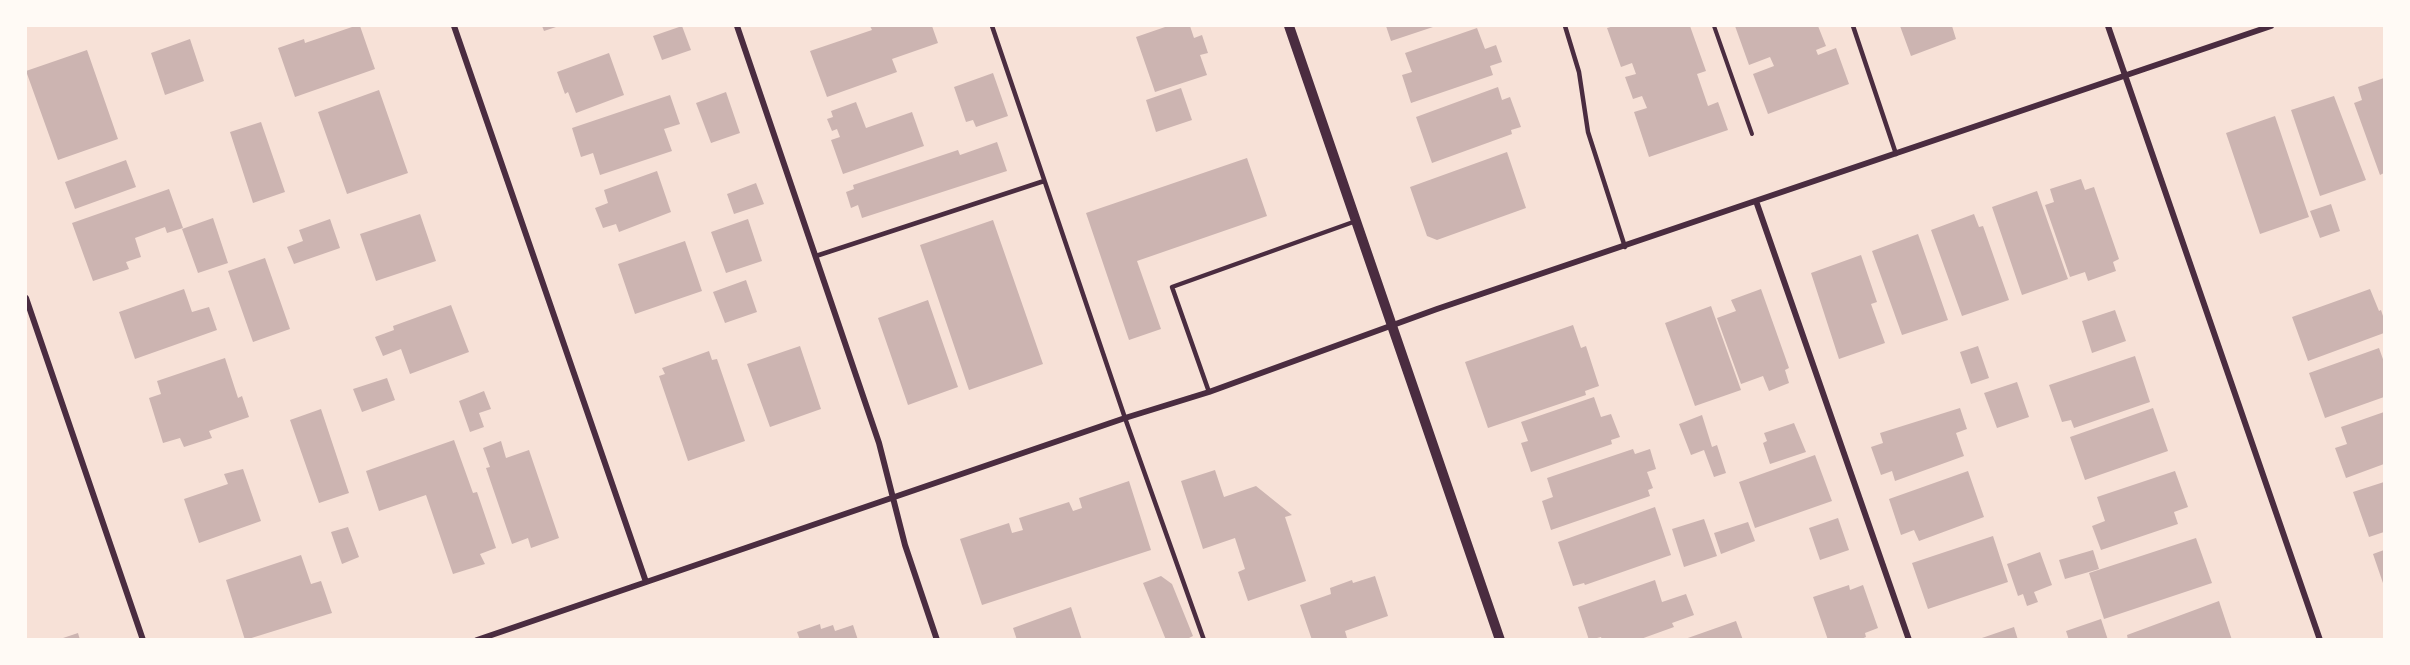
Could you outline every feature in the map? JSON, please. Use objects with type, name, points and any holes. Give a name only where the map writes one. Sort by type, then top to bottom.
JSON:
[{"type":"street","points":[[454,26],[646,582]]},
{"type":"street","points":[[737,26],[879,443],[910,563],[937,639]]},
{"type":"street","points":[[1289,26],[1500,639]]},
{"type":"street","points":[[2108,26],[2320,639]]},
{"type":"street","points":[[477,639],[1125,418],[1209,392],[1392,326],[2271,26]]},
{"type":"street","points":[[1756,201],[1909,639]]},
{"type":"street","points":[[26,298],[143,639]]},
{"type":"lane","points":[[992,26],[1125,418],[1204,639]]},
{"type":"lane","points":[[1565,26],[1579,72],[1588,132],[1624,247]]},
{"type":"lane","points":[[1853,26],[1896,154]]},
{"type":"lane","points":[[816,256],[1044,181]]},
{"type":"lane","points":[[1209,392],[1172,287],[1356,221]]},
{"type":"path","points":[[1714,26],[1752,134]]},
{"type":"building","points":[[360,26],[375,69],[295,97],[278,48],[304,39],[305,43]]},
{"type":"building","points":[[542,26],[559,26],[544,31]]},
{"type":"building","points":[[682,26],[691,50],[662,60],[653,36]]},
{"type":"building","points":[[870,26],[932,26],[938,43],[892,59],[897,72],[827,97],[810,51],[872,30]]},
{"type":"building","points":[[1168,26],[1190,26],[1194,38],[1202,35],[1208,53],[1200,55],[1207,75],[1155,92],[1136,37]]},
{"type":"building","points":[[1386,26],[1436,26],[1391,41]]},
{"type":"building","points":[[1614,26],[1690,26],[1706,71],[1697,74],[1708,106],[1718,102],[1728,130],[1649,157],[1634,112],[1647,108],[1642,96],[1633,99],[1625,77],[1636,74],[1632,63],[1621,67],[1607,28]]},
{"type":"building","points":[[1735,26],[1818,26],[1826,46],[1816,50],[1818,55],[1836,48],[1849,84],[1768,114],[1753,74],[1774,66],[1770,57],[1749,65]]},
{"type":"building","points":[[1900,26],[1952,26],[1956,39],[1911,56]]},
{"type":"building","points":[[1477,28],[1485,49],[1496,45],[1502,62],[1490,66],[1493,75],[1411,103],[1402,75],[1412,72],[1405,53]]},
{"type":"building","points":[[190,39],[204,81],[165,95],[151,53]]},
{"type":"building","points":[[87,50],[118,139],[58,160],[26,71]]},
{"type":"building","points":[[609,53],[624,95],[576,113],[568,92],[565,94],[557,72]]},
{"type":"building","points":[[993,73],[1008,116],[976,127],[973,120],[966,122],[954,87]]},
{"type":"building","points":[[2384,78],[2384,173],[2380,175],[2354,103],[2362,100],[2358,87]]},
{"type":"building","points":[[1498,87],[1502,100],[1510,97],[1521,127],[1511,130],[1512,134],[1432,163],[1416,117]]},
{"type":"building","points":[[1181,88],[1192,120],[1156,132],[1146,100]]},
{"type":"building","points":[[379,90],[408,173],[347,194],[318,112]]},
{"type":"building","points":[[726,92],[740,133],[711,143],[696,103]]},
{"type":"building","points":[[670,95],[680,124],[664,129],[672,151],[600,175],[593,153],[581,157],[572,128]]},
{"type":"building","points":[[2334,96],[2366,180],[2320,196],[2291,110]]},
{"type":"building","points":[[856,102],[866,128],[912,112],[924,146],[843,174],[831,140],[840,137],[837,129],[832,131],[827,119],[833,117],[831,111]]},
{"type":"building","points":[[2275,116],[2309,217],[2260,234],[2226,133]]},
{"type":"building","points":[[261,122],[285,192],[253,203],[230,132]]},
{"type":"building","points":[[997,142],[1007,171],[862,218],[858,205],[851,208],[846,192],[854,189],[853,185],[958,150],[960,155]]},
{"type":"building","points":[[1507,152],[1526,208],[1437,240],[1427,236],[1410,187]]},
{"type":"building","points":[[1247,158],[1267,216],[1137,261],[1161,329],[1129,340],[1086,213]]},
{"type":"building","points":[[126,160],[136,187],[75,209],[65,182]]},
{"type":"building","points":[[657,171],[671,212],[619,232],[616,224],[603,228],[595,208],[608,203],[604,190]]},
{"type":"building","points":[[2081,179],[2085,190],[2094,187],[2119,259],[2113,262],[2116,271],[2088,281],[2085,272],[2070,277],[2045,205],[2054,202],[2050,189]]},
{"type":"building","points":[[756,183],[764,204],[734,214],[727,194]]},
{"type":"building","points":[[169,189],[183,228],[167,233],[165,227],[135,238],[141,257],[126,262],[129,269],[93,281],[72,223]]},
{"type":"building","points":[[2037,191],[2068,279],[2022,295],[1992,207]]},
{"type":"building","points":[[2331,204],[2340,231],[2320,238],[2310,211]]},
{"type":"building","points":[[420,214],[436,261],[376,281],[360,234]]},
{"type":"building","points":[[1974,214],[1979,227],[1983,226],[2009,300],[1962,316],[1931,230]]},
{"type":"building","points":[[213,218],[228,263],[198,273],[182,229]]},
{"type":"building","points":[[330,219],[340,248],[294,264],[287,247],[303,241],[299,230]]},
{"type":"building","points":[[748,219],[762,261],[726,273],[711,232]]},
{"type":"building","points":[[993,220],[1043,364],[969,390],[920,245]]},
{"type":"building","points":[[1918,234],[1948,320],[1902,335],[1872,251]]},
{"type":"building","points":[[685,241],[702,291],[635,314],[618,264]]},
{"type":"building","points":[[1861,255],[1877,302],[1871,304],[1885,343],[1839,359],[1811,273]]},
{"type":"building","points":[[265,258],[290,329],[253,342],[228,271]]},
{"type":"building","points":[[746,280],[757,312],[725,323],[713,292]]},
{"type":"building","points":[[184,289],[192,312],[209,307],[217,330],[135,359],[119,312]]},
{"type":"building","points":[[1761,289],[1789,368],[1785,370],[1789,383],[1769,391],[1763,376],[1741,384],[1717,318],[1736,311],[1731,300]]},
{"type":"building","points":[[2370,289],[2384,319],[2384,333],[2308,361],[2292,317]]},
{"type":"building","points":[[928,300],[958,387],[908,405],[878,318]]},
{"type":"building","points":[[451,305],[469,352],[410,374],[401,349],[383,356],[375,337],[394,330],[393,326]]},
{"type":"building","points":[[1711,306],[1741,390],[1695,406],[1665,323]]},
{"type":"building","points":[[2115,310],[2126,341],[2092,353],[2082,321]]},
{"type":"building","points":[[1573,325],[1581,348],[1586,346],[1599,386],[1585,391],[1586,395],[1488,428],[1465,362]]},
{"type":"building","points":[[800,346],[821,409],[770,427],[747,364]]},
{"type":"building","points":[[1978,346],[1989,378],[1971,384],[1960,352]]},
{"type":"building","points":[[2379,348],[2384,362],[2384,397],[2325,418],[2309,373]]},
{"type":"building","points":[[709,351],[712,360],[717,359],[745,441],[688,461],[659,376],[665,374],[662,368]]},
{"type":"building","points":[[2135,356],[2150,402],[2074,428],[2071,420],[2062,422],[2049,385]]},
{"type":"building","points":[[225,358],[238,398],[242,396],[249,417],[209,431],[212,438],[184,447],[180,438],[163,443],[149,398],[161,394],[157,381]]},
{"type":"building","points":[[387,378],[395,400],[362,412],[353,389]]},
{"type":"building","points":[[2017,382],[2029,417],[1997,428],[1984,393]]},
{"type":"building","points":[[484,391],[491,409],[479,413],[484,427],[470,432],[459,401]]},
{"type":"building","points":[[1594,397],[1601,417],[1611,414],[1620,437],[1611,440],[1612,444],[1531,472],[1521,443],[1528,441],[1521,422]]},
{"type":"building","points":[[1960,408],[1967,429],[1956,433],[1964,456],[1895,481],[1892,471],[1881,475],[1871,447],[1883,443],[1880,433]]},
{"type":"building","points":[[2153,408],[2168,451],[2085,480],[2070,437]]},
{"type":"building","points":[[321,409],[349,493],[319,503],[290,420]]},
{"type":"building","points":[[2384,412],[2384,464],[2346,478],[2335,448],[2347,444],[2341,427]]},
{"type":"building","points":[[1702,415],[1712,447],[1717,445],[1726,473],[1714,477],[1704,450],[1691,455],[1679,424]]},
{"type":"building","points":[[1794,423],[1806,452],[1770,464],[1763,443],[1767,441],[1764,433]]},
{"type":"building","points":[[454,440],[473,493],[477,492],[496,548],[480,554],[485,564],[453,574],[426,495],[379,511],[366,471]]},
{"type":"building","points":[[501,441],[506,458],[529,450],[559,538],[531,548],[528,538],[512,544],[486,468],[490,467],[483,448]]},
{"type":"building","points":[[1633,449],[1635,454],[1650,449],[1656,469],[1647,472],[1653,488],[1648,490],[1650,496],[1551,530],[1542,501],[1553,497],[1547,478]]},
{"type":"building","points":[[1815,455],[1832,501],[1755,528],[1739,482]]},
{"type":"building","points":[[243,469],[261,521],[199,543],[184,499],[228,484],[224,474]]},
{"type":"building","points":[[1215,470],[1224,497],[1256,486],[1292,515],[1285,517],[1306,581],[1248,601],[1238,572],[1245,569],[1235,538],[1203,549],[1181,481]]},
{"type":"building","points":[[1968,471],[1984,517],[1919,541],[1914,530],[1901,535],[1889,499]]},
{"type":"building","points":[[2175,471],[2188,507],[2174,512],[2178,524],[2101,550],[2092,526],[2105,521],[2097,497]]},
{"type":"building","points":[[1129,481],[1151,550],[982,605],[960,539],[1009,523],[1012,533],[1023,530],[1019,518],[1069,502],[1073,511],[1082,508],[1079,498]]},
{"type":"building","points":[[2384,482],[2384,532],[2369,537],[2353,492]]},
{"type":"building","points":[[1655,507],[1671,555],[1585,585],[1584,583],[1573,586],[1558,542]]},
{"type":"building","points":[[1838,518],[1849,550],[1820,560],[1809,528]]},
{"type":"building","points":[[1704,519],[1717,556],[1684,567],[1672,529]]},
{"type":"building","points":[[1748,522],[1755,541],[1721,554],[1714,533]]},
{"type":"building","points":[[348,527],[359,557],[342,564],[331,532]]},
{"type":"building","points":[[1993,536],[2008,582],[1928,609],[1912,563]]},
{"type":"building","points":[[2196,538],[2212,583],[2104,619],[2089,573]]},
{"type":"building","points":[[2093,550],[2099,569],[2065,579],[2059,560]]},
{"type":"building","points":[[2384,550],[2384,586],[2373,554]]},
{"type":"building","points":[[2040,552],[2052,585],[2034,592],[2038,602],[2027,606],[2023,594],[2018,596],[2007,564]]},
{"type":"building","points":[[301,555],[311,584],[321,581],[332,613],[245,640],[226,580]]},
{"type":"building","points":[[1161,576],[1172,584],[1193,636],[1185,640],[1166,640],[1143,583]]},
{"type":"building","points":[[1375,576],[1388,616],[1345,631],[1347,638],[1342,640],[1312,640],[1300,605],[1331,594],[1330,588],[1352,580],[1353,583]]},
{"type":"building","points":[[1655,580],[1662,602],[1686,594],[1694,615],[1672,623],[1674,627],[1638,640],[1602,640],[1601,637],[1589,640],[1578,607]]},
{"type":"building","points":[[1849,585],[1850,590],[1863,585],[1878,628],[1865,633],[1866,637],[1859,640],[1828,640],[1813,597]]},
{"type":"building","points":[[2219,601],[2232,640],[2128,640],[2127,635]]},
{"type":"building","points":[[1071,607],[1082,640],[1017,640],[1013,628]]},
{"type":"building","points":[[2101,619],[2108,640],[2069,640],[2066,631]]},
{"type":"building","points":[[1736,621],[1743,640],[1685,640],[1685,639]]},
{"type":"building","points":[[820,624],[821,629],[833,625],[835,631],[853,625],[858,640],[800,640],[797,632]]},
{"type":"building","points":[[2014,627],[2018,640],[1979,640],[1979,639]]},
{"type":"building","points":[[78,633],[80,640],[60,640],[60,639]]}]
